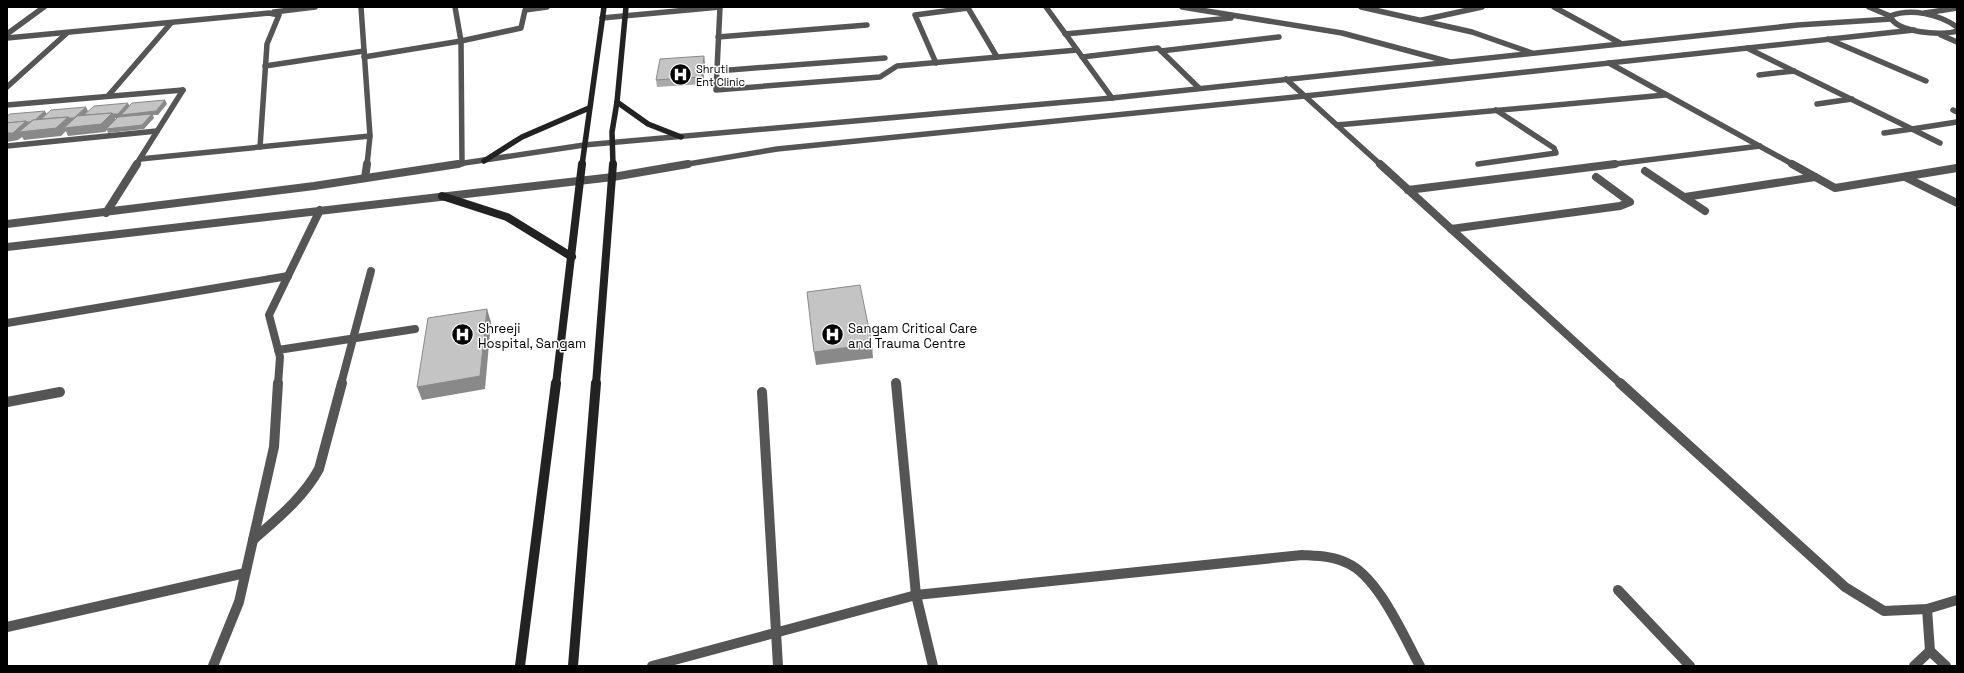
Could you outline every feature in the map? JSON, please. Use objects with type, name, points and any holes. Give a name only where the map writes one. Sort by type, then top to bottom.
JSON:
[{"type":"main road","points":[[520,666],[572,257],[584,145],[604,7]]},
{"type":"main road","points":[[573,666],[613,177],[614,113],[617,102],[626,7]]},
{"type":"main road","points":[[617,102],[648,124],[681,138]]},
{"type":"main road","points":[[484,161],[522,137],[589,108]]},
{"type":"main road","points":[[442,196],[506,217],[572,257]]},
{"type":"street","points":[[7,34],[44,7]]},
{"type":"street","points":[[7,38],[171,24],[314,7]]},
{"type":"street","points":[[361,7],[370,136],[365,178]]},
{"type":"street","points":[[455,7],[461,41],[462,164]]},
{"type":"street","points":[[265,66],[461,41],[521,28],[525,10],[547,7]]},
{"type":"street","points":[[602,18],[720,7],[716,90],[880,77],[897,66],[1077,50]]},
{"type":"street","points":[[1046,7],[1112,98]]},
{"type":"street","points":[[1182,7],[1342,33],[1450,62]]},
{"type":"street","points":[[1361,7],[1472,32],[1532,53]]},
{"type":"street","points":[[1419,20],[1482,7]]},
{"type":"street","points":[[1554,7],[1620,43]]},
{"type":"street","points":[[1869,7],[1890,17],[1895,23],[1914,30],[1937,34],[1946,34],[1957,31]]},
{"type":"street","points":[[1898,7],[1910,12],[1941,18],[1956,25]]},
{"type":"street","points":[[936,63],[915,15],[968,8],[997,57]]},
{"type":"street","points":[[1920,14],[1957,8]]},
{"type":"street","points":[[7,224],[106,213],[365,178],[584,145],[681,138],[1112,98],[1620,43],[1890,17],[1894,14],[1910,12]]},
{"type":"street","points":[[260,147],[267,44],[279,15],[269,13]]},
{"type":"street","points":[[1065,34],[1244,17]]},
{"type":"street","points":[[108,96],[171,24]]},
{"type":"street","points":[[718,37],[867,25]]},
{"type":"street","points":[[7,247],[613,177],[777,149],[1305,96],[1914,30]]},
{"type":"street","points":[[7,87],[67,33]]},
{"type":"street","points":[[1937,34],[1957,42]]},
{"type":"street","points":[[1161,51],[1279,38]]},
{"type":"street","points":[[1828,39],[1926,81]]},
{"type":"street","points":[[1082,56],[1158,48],[1199,88]]},
{"type":"street","points":[[1747,48],[1940,143]]},
{"type":"street","points":[[717,71],[885,58]]},
{"type":"street","points":[[1609,63],[1835,188],[1957,168]]},
{"type":"street","points":[[1759,76],[1794,71]]},
{"type":"street","points":[[1286,79],[1846,587],[1884,611],[1927,609],[1957,600]]},
{"type":"street","points":[[7,105],[183,90],[106,213]]},
{"type":"street","points":[[1337,125],[1666,95]]},
{"type":"street","points":[[1817,104],[1852,99]]},
{"type":"street","points":[[1478,164],[1551,155],[1556,153],[1554,148],[1496,110]]},
{"type":"street","points":[[1884,133],[1957,122]]},
{"type":"street","points":[[7,146],[157,131]]},
{"type":"street","points":[[140,159],[370,136]]},
{"type":"street","points":[[1408,190],[1760,146]]},
{"type":"street","points":[[1645,171],[1705,211]]},
{"type":"street","points":[[1451,229],[1620,206],[1630,202],[1596,177]]},
{"type":"street","points":[[1685,197],[1815,177]]},
{"type":"street","points":[[1905,177],[1956,202]]},
{"type":"street","points":[[213,666],[239,602],[274,446],[280,357],[269,315],[320,210]]},
{"type":"street","points":[[253,540],[303,496],[313,482],[319,469],[372,271]]},
{"type":"street","points":[[7,323],[288,276]]},
{"type":"street","points":[[278,350],[415,329]]},
{"type":"street","points":[[896,383],[916,595],[932,666]]},
{"type":"street","points":[[7,402],[60,392]]},
{"type":"street","points":[[762,392],[778,666]]},
{"type":"street","points":[[652,666],[916,595],[1302,555],[1330,557],[1350,564],[1372,583],[1420,666]]},
{"type":"street","points":[[7,627],[245,573]]},
{"type":"street","points":[[1618,590],[1690,666]]},
{"type":"street","points":[[1927,609],[1930,651],[1946,666]]},
{"type":"street","points":[[1914,666],[1930,651]]},
{"type":"building","points":[[704,56],[702,77],[656,80],[660,59]]},
{"type":"building","points":[[165,100],[156,111],[121,115],[132,103]]},
{"type":"building","points":[[128,103],[118,114],[84,115],[94,106]]},
{"type":"building","points":[[86,107],[74,118],[41,119],[51,110]]},
{"type":"building","points":[[45,111],[35,120],[30,122],[7,123],[7,116],[10,114]]},
{"type":"building","points":[[112,113],[101,124],[64,128],[77,116]]},
{"type":"building","points":[[152,114],[142,125],[106,129],[118,117]]},
{"type":"building","points":[[68,117],[56,128],[19,132],[33,120]]},
{"type":"building","points":[[26,121],[13,133],[7,133],[7,123]]},
{"type":"building","points":[[860,285],[872,344],[814,352],[807,292]]},
{"type":"building","points":[[487,309],[480,376],[417,387],[428,318]]},
{"type":"place","name":"Shruti Ent Clinic","points":[[680,75]]},
{"type":"place","name":"Shreeji Hospital, Sangam","points":[[463,335]]},
{"type":"place","name":"Sangam Critical Care and Trauma Centre","points":[[833,335]]}]
